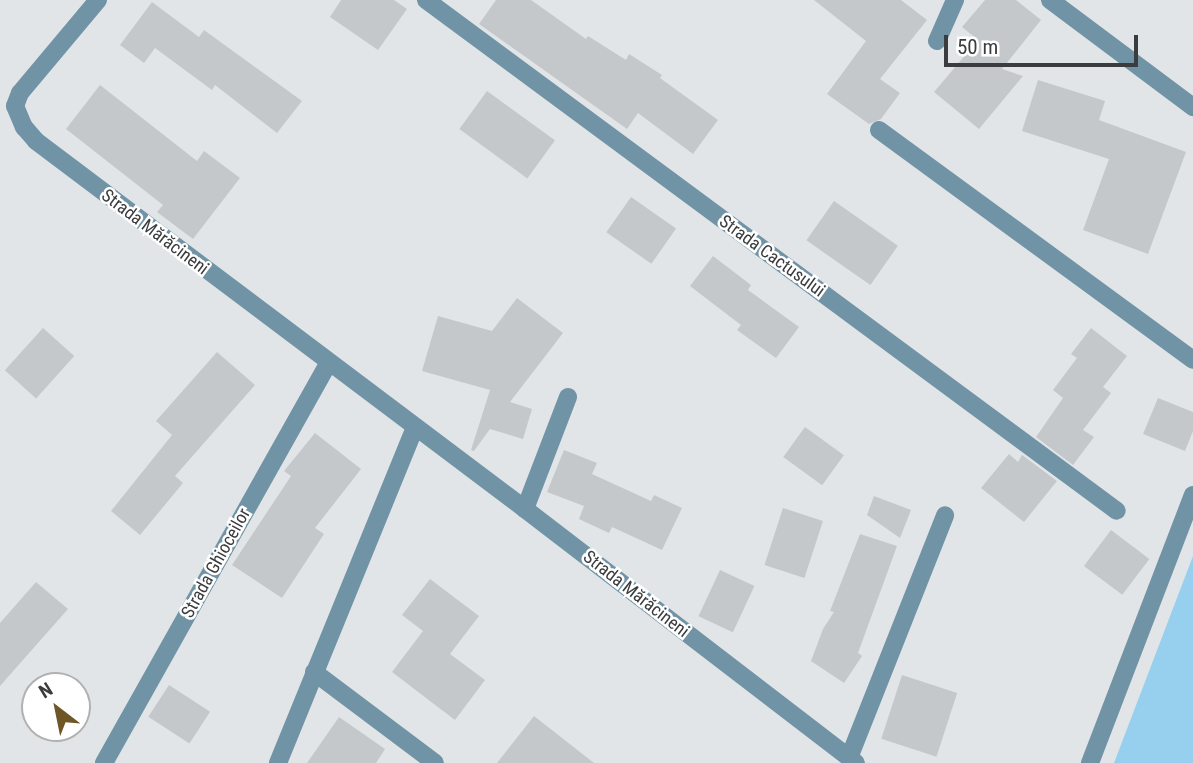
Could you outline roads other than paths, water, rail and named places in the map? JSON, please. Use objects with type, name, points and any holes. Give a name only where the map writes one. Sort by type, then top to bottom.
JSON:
[{"type":"street","name":"Strada Mărăcineni","points":[[98,0],[8,111],[36,141],[525,509],[853,761]]},
{"type":"street","name":"Strada Cactusului","points":[[426,0],[1117,511]]},
{"type":"street","points":[[937,41],[955,0]]},
{"type":"street","points":[[1050,0],[1193,107]]},
{"type":"street","points":[[879,130],[1193,360]]},
{"type":"street","name":"Strada Ghioceilor","points":[[104,763],[328,363]]},
{"type":"street","points":[[525,509],[568,397]]},
{"type":"street","points":[[278,763],[415,427]]},
{"type":"street","points":[[1090,763],[1193,495]]},
{"type":"street","points":[[853,761],[945,515]]},
{"type":"street","points":[[314,672],[435,763]]}]
